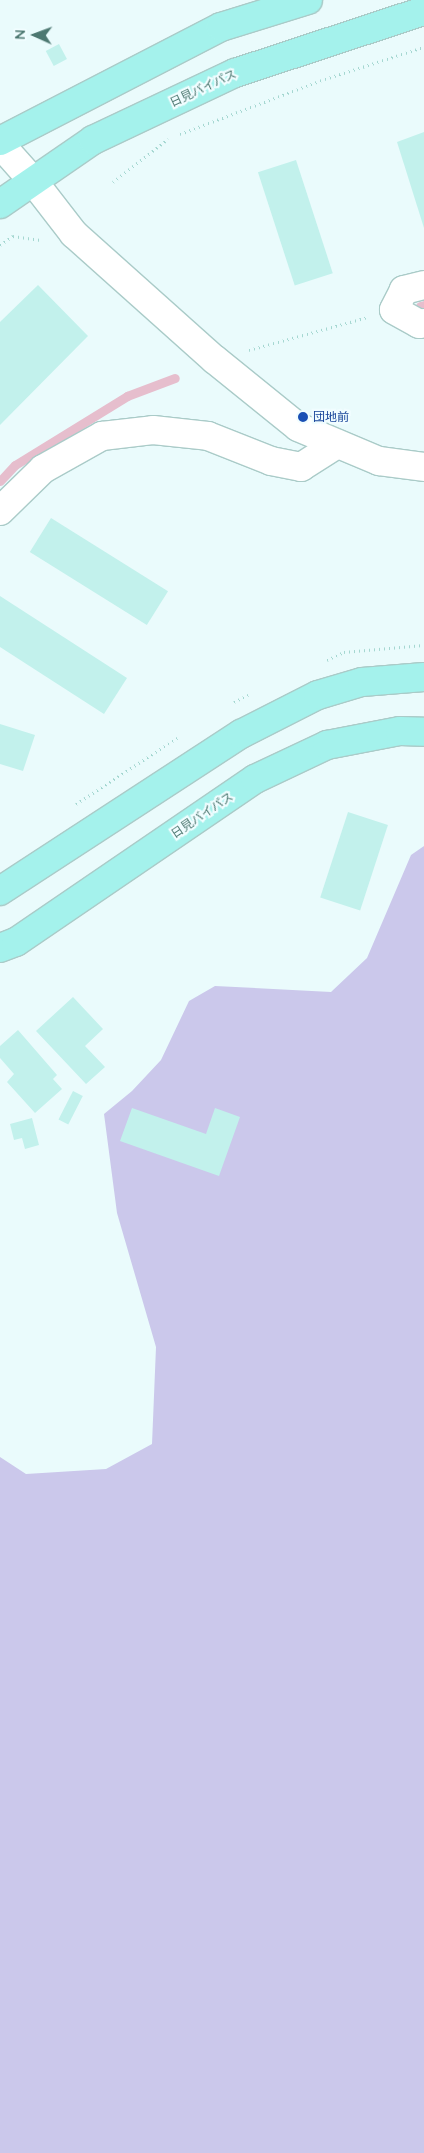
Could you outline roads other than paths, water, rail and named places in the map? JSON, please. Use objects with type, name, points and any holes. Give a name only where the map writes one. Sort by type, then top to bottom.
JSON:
[{"type":"highway","points":[[0,142],[222,27],[308,0]]},
{"type":"highway","name":"日見バイパス","points":[[0,204],[93,140],[235,73],[424,11]]},
{"type":"highway","points":[[0,891],[241,734],[318,695],[362,682],[424,677]]},
{"type":"highway","name":"日見バイパス","points":[[0,948],[16,942],[255,779],[327,745],[400,731],[424,732]]},
{"type":"street","points":[[0,142],[74,234],[214,359],[298,427],[379,462],[424,468]]},
{"type":"street","points":[[424,285],[404,290],[394,310],[419,324],[424,323]]},
{"type":"street","points":[[0,511],[42,469],[102,436],[153,430],[208,436],[271,461],[300,467],[337,444]]},
{"type":"waterway","points":[[420,306],[424,305]]},
{"type":"waterway","points":[[0,481],[15,465],[127,396],[175,378]]},
{"type":"place","name":"団地前","points":[[303,417]]}]
